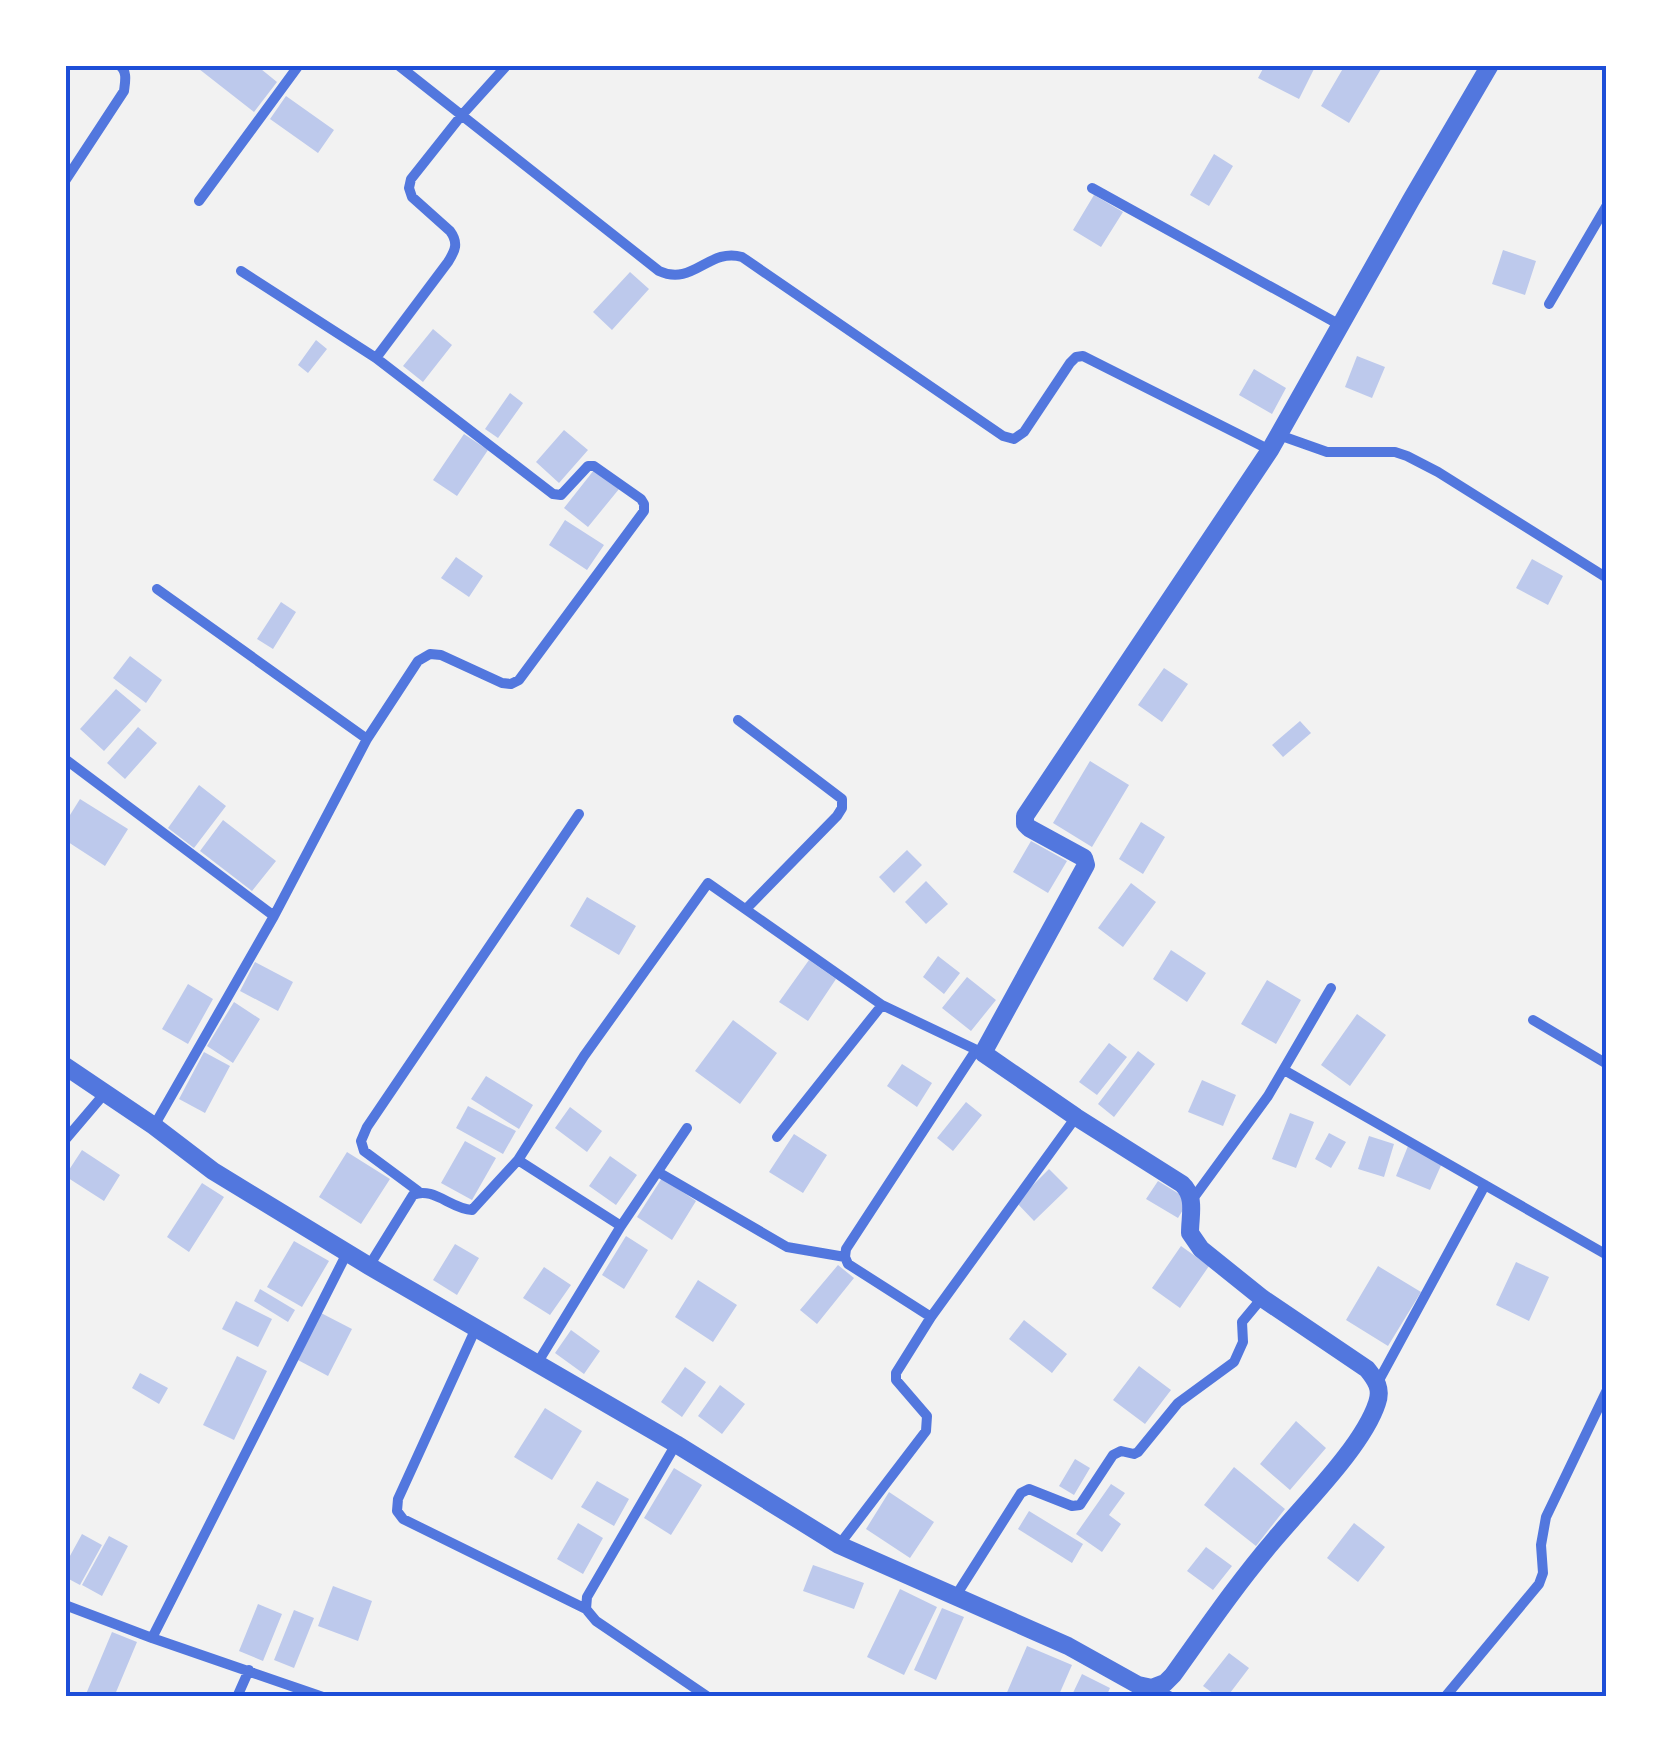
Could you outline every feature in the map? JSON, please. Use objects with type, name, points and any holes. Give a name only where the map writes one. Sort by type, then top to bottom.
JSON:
[{"type":"street","points":[[65,180],[124,90],[126,78],[120,65]]},
{"type":"street","points":[[199,201],[298,65]]},
{"type":"street","points":[[398,65],[660,272],[682,276],[720,256],[731,253],[742,257],[1003,436],[1014,439],[1024,432],[1070,363],[1083,356],[1275,442],[1327,452],[1395,452],[1407,456],[1607,578]]},
{"type":"street","points":[[376,358],[456,249],[450,231],[412,197],[411,180],[506,65]]},
{"type":"street","points":[[931,1317],[848,1264],[844,1257],[980,1051],[1086,865],[1084,858],[1029,828],[1025,816],[1275,442],[1490,65]]},
{"type":"street","points":[[1092,188],[1340,325]]},
{"type":"street","points":[[1549,304],[1607,205]]},
{"type":"street","points":[[154,1126],[274,916],[367,739],[418,661],[430,654],[442,655],[502,682],[520,680],[644,510],[641,499],[594,466],[588,466],[561,495],[553,494],[376,358],[241,271]]},
{"type":"street","points":[[157,589],[367,739]]},
{"type":"street","points":[[738,720],[842,799],[837,816],[746,908]]},
{"type":"street","points":[[65,759],[274,916]]},
{"type":"street","points":[[579,814],[361,1141],[364,1151],[418,1191],[472,1210],[518,1160],[584,1056],[708,883],[882,1004],[980,1051],[1182,1184],[1190,1191],[1192,1200],[1190,1233],[1201,1248],[1262,1298],[1367,1369],[1378,1382]]},
{"type":"street","points":[[1192,1200],[1256,1115],[1331,988]]},
{"type":"street","points":[[778,1136],[882,1004]]},
{"type":"street","points":[[1534,1020],[1607,1064]]},
{"type":"street","points":[[65,1066],[213,1171],[676,1444],[839,1545],[1004,1616],[1138,1685],[1171,1697]]},
{"type":"street","points":[[1284,1070],[1607,1255]]},
{"type":"street","points":[[65,1140],[104,1093]]},
{"type":"street","points":[[839,1545],[926,1431],[927,1416],[896,1380],[896,1373],[931,1317],[1076,1117]]},
{"type":"street","points":[[538,1362],[621,1226],[687,1128]]},
{"type":"street","points":[[518,1160],[621,1226]]},
{"type":"street","points":[[658,1172],[787,1247],[844,1257]]},
{"type":"street","points":[[1152,1688],[1173,1675],[1271,1543],[1358,1441],[1379,1400],[1378,1382],[1485,1186]]},
{"type":"street","points":[[369,1266],[418,1191]]},
{"type":"street","points":[[152,1638],[347,1253]]},
{"type":"street","points":[[956,1597],[1021,1493],[1030,1489],[1072,1506],[1080,1504],[1113,1455],[1121,1451],[1138,1452],[1178,1403],[1234,1362],[1243,1342],[1242,1322],[1262,1298]]},
{"type":"street","points":[[476,1328],[398,1498],[397,1511],[403,1519],[586,1609],[596,1621],[708,1697]]},
{"type":"street","points":[[1445,1697],[1540,1584],[1546,1517],[1607,1390]]},
{"type":"street","points":[[586,1609],[587,1597],[676,1444]]},
{"type":"street","points":[[65,1605],[323,1697]]},
{"type":"street","points":[[237,1697],[249,1670]]},
{"type":"building","points":[[202,65],[256,65],[277,82],[254,112],[199,69]]},
{"type":"building","points":[[1265,65],[1316,65],[1299,99],[1258,78]]},
{"type":"building","points":[[1345,65],[1375,65],[1381,69],[1349,123],[1321,106]]},
{"type":"building","points":[[286,96],[334,130],[318,153],[270,119]]},
{"type":"building","points":[[1214,154],[1233,166],[1209,206],[1190,195]]},
{"type":"building","points":[[1094,195],[1123,212],[1101,247],[1073,230]]},
{"type":"building","points":[[1503,250],[1536,261],[1525,295],[1492,284]]},
{"type":"building","points":[[630,272],[649,289],[612,330],[593,312]]},
{"type":"building","points":[[433,329],[452,345],[423,382],[403,366]]},
{"type":"building","points":[[316,340],[327,349],[308,373],[298,365]]},
{"type":"building","points":[[1357,356],[1385,367],[1372,398],[1345,387]]},
{"type":"building","points":[[1254,369],[1286,388],[1272,414],[1239,395]]},
{"type":"building","points":[[510,393],[523,403],[498,438],[485,429]]},
{"type":"building","points":[[564,430],[588,450],[559,483],[536,462]]},
{"type":"building","points":[[464,434],[488,450],[457,496],[433,480]]},
{"type":"building","points":[[594,470],[619,489],[588,527],[564,508]]},
{"type":"building","points":[[565,520],[604,545],[587,570],[549,545]]},
{"type":"building","points":[[456,557],[483,576],[469,597],[441,578]]},
{"type":"building","points":[[1532,559],[1563,576],[1548,605],[1516,588]]},
{"type":"building","points":[[281,602],[296,612],[273,649],[257,639]]},
{"type":"building","points":[[130,656],[162,680],[146,703],[113,678]]},
{"type":"building","points":[[1164,668],[1188,684],[1162,722],[1138,705]]},
{"type":"building","points":[[116,689],[141,710],[104,751],[80,729]]},
{"type":"building","points":[[1300,721],[1311,733],[1283,757],[1272,745]]},
{"type":"building","points":[[138,727],[157,743],[125,779],[107,763]]},
{"type":"building","points":[[1090,761],[1129,785],[1092,847],[1053,823]]},
{"type":"building","points":[[199,785],[226,806],[194,848],[168,828]]},
{"type":"building","points":[[80,799],[128,829],[105,866],[65,840],[65,823]]},
{"type":"building","points":[[223,820],[276,861],[252,891],[200,851]]},
{"type":"building","points":[[1141,822],[1165,837],[1143,874],[1119,859]]},
{"type":"building","points":[[1031,841],[1067,861],[1048,893],[1013,872]]},
{"type":"building","points":[[907,850],[922,865],[894,893],[879,877]]},
{"type":"building","points":[[926,881],[948,904],[926,924],[905,902]]},
{"type":"building","points":[[1131,883],[1156,902],[1123,947],[1098,928]]},
{"type":"building","points":[[587,897],[636,926],[619,955],[570,926]]},
{"type":"building","points":[[1171,950],[1206,973],[1187,1002],[1153,979]]},
{"type":"building","points":[[938,956],[960,973],[944,994],[923,977]]},
{"type":"building","points":[[809,960],[836,979],[808,1021],[779,1002]]},
{"type":"building","points":[[255,962],[293,982],[278,1011],[240,991]]},
{"type":"building","points":[[967,977],[996,1000],[971,1031],[942,1008]]},
{"type":"building","points":[[1267,980],[1301,1000],[1276,1044],[1241,1024]]},
{"type":"building","points":[[188,984],[213,999],[188,1044],[162,1029]]},
{"type":"building","points":[[234,1002],[260,1019],[233,1063],[207,1046]]},
{"type":"building","points":[[1357,1014],[1386,1035],[1350,1086],[1321,1065]]},
{"type":"building","points":[[733,1020],[777,1053],[740,1104],[695,1071]]},
{"type":"building","points":[[1109,1043],[1127,1057],[1097,1095],[1079,1082]]},
{"type":"building","points":[[1138,1051],[1155,1064],[1114,1117],[1098,1104]]},
{"type":"building","points":[[204,1052],[230,1066],[205,1113],[179,1099]]},
{"type":"building","points":[[902,1064],[932,1083],[917,1107],[887,1086]]},
{"type":"building","points":[[486,1076],[533,1105],[519,1129],[471,1099]]},
{"type":"building","points":[[1202,1080],[1236,1095],[1223,1126],[1188,1112]]},
{"type":"building","points":[[966,1102],[982,1115],[953,1151],[937,1138]]},
{"type":"building","points":[[468,1106],[516,1131],[503,1154],[456,1128]]},
{"type":"building","points":[[570,1107],[602,1131],[587,1152],[555,1128]]},
{"type":"building","points":[[1290,1113],[1314,1122],[1296,1168],[1272,1159]]},
{"type":"building","points":[[1329,1133],[1346,1142],[1331,1168],[1315,1159]]},
{"type":"building","points":[[794,1134],[827,1155],[803,1193],[769,1172]]},
{"type":"building","points":[[1369,1136],[1394,1144],[1384,1177],[1358,1169]]},
{"type":"building","points":[[465,1141],[496,1158],[472,1200],[441,1183]]},
{"type":"building","points":[[1408,1146],[1443,1161],[1430,1190],[1396,1176]]},
{"type":"building","points":[[82,1150],[120,1175],[104,1201],[65,1176]]},
{"type":"building","points":[[347,1152],[390,1179],[361,1224],[319,1197]]},
{"type":"building","points":[[610,1156],[637,1175],[616,1205],[589,1186]]},
{"type":"building","points":[[1049,1169],[1068,1188],[1034,1221],[1016,1202]]},
{"type":"building","points":[[662,1178],[696,1201],[672,1240],[637,1217]]},
{"type":"building","points":[[1158,1181],[1189,1200],[1178,1218],[1146,1199]]},
{"type":"building","points":[[202,1183],[224,1197],[189,1252],[167,1237]]},
{"type":"building","points":[[626,1236],[648,1250],[624,1289],[602,1275]]},
{"type":"building","points":[[294,1241],[329,1261],[302,1307],[267,1287]]},
{"type":"building","points":[[455,1244],[479,1258],[457,1295],[433,1280]]},
{"type":"building","points":[[1181,1246],[1209,1266],[1180,1308],[1152,1288]]},
{"type":"building","points":[[1516,1262],[1549,1277],[1529,1321],[1496,1305]]},
{"type":"building","points":[[838,1265],[854,1278],[817,1324],[800,1310]]},
{"type":"building","points":[[1378,1266],[1421,1292],[1388,1346],[1346,1320]]},
{"type":"building","points":[[544,1267],[571,1285],[550,1315],[523,1298]]},
{"type":"building","points":[[698,1280],[737,1305],[713,1342],[675,1317]]},
{"type":"building","points":[[260,1289],[295,1310],[288,1322],[254,1301]]},
{"type":"building","points":[[236,1301],[272,1319],[258,1347],[222,1329]]},
{"type":"building","points":[[321,1313],[352,1329],[328,1376],[296,1359]]},
{"type":"building","points":[[1024,1320],[1067,1354],[1052,1373],[1009,1339]]},
{"type":"building","points":[[571,1330],[600,1351],[584,1374],[555,1353]]},
{"type":"building","points":[[237,1356],[267,1371],[234,1440],[203,1425]]},
{"type":"building","points":[[1139,1366],[1171,1390],[1145,1424],[1113,1400]]},
{"type":"building","points":[[685,1367],[706,1382],[682,1417],[661,1402]]},
{"type":"building","points":[[140,1373],[168,1388],[159,1404],[132,1388]]},
{"type":"building","points":[[720,1385],[745,1404],[722,1434],[698,1416]]},
{"type":"building","points":[[545,1408],[582,1431],[552,1480],[514,1457]]},
{"type":"building","points":[[1296,1421],[1326,1448],[1290,1490],[1260,1464]]},
{"type":"building","points":[[1075,1459],[1090,1468],[1074,1495],[1059,1486]]},
{"type":"building","points":[[1234,1467],[1285,1509],[1256,1546],[1204,1505]]},
{"type":"building","points":[[674,1468],[702,1485],[671,1535],[644,1518]]},
{"type":"building","points":[[597,1481],[629,1499],[614,1526],[581,1507]]},
{"type":"building","points":[[1111,1484],[1125,1493],[1109,1515],[1121,1524],[1102,1552],[1076,1534]]},
{"type":"building","points":[[889,1492],[934,1522],[910,1558],[866,1529]]},
{"type":"building","points":[[1029,1511],[1083,1544],[1072,1563],[1018,1529]]},
{"type":"building","points":[[578,1523],[603,1538],[583,1574],[557,1559]]},
{"type":"building","points":[[1354,1523],[1385,1547],[1358,1582],[1327,1558]]},
{"type":"building","points":[[82,1534],[102,1545],[80,1585],[65,1577],[65,1565]]},
{"type":"building","points":[[109,1536],[128,1546],[102,1596],[82,1585]]},
{"type":"building","points":[[1206,1547],[1232,1566],[1213,1590],[1187,1571]]},
{"type":"building","points":[[813,1565],[864,1583],[854,1609],[803,1591]]},
{"type":"building","points":[[333,1586],[372,1601],[358,1641],[318,1626]]},
{"type":"building","points":[[900,1589],[937,1607],[904,1675],[867,1657]]},
{"type":"building","points":[[258,1604],[282,1614],[263,1661],[239,1651]]},
{"type":"building","points":[[942,1608],[964,1617],[936,1680],[914,1670]]},
{"type":"building","points":[[294,1610],[314,1618],[294,1668],[274,1660]]},
{"type":"building","points":[[112,1632],[137,1642],[114,1697],[93,1697],[86,1694]]},
{"type":"building","points":[[1027,1646],[1072,1665],[1058,1697],[1005,1697]]},
{"type":"building","points":[[1229,1653],[1249,1668],[1227,1697],[1218,1697],[1203,1686]]},
{"type":"building","points":[[1082,1674],[1110,1688],[1106,1697],[1071,1697]]}]
